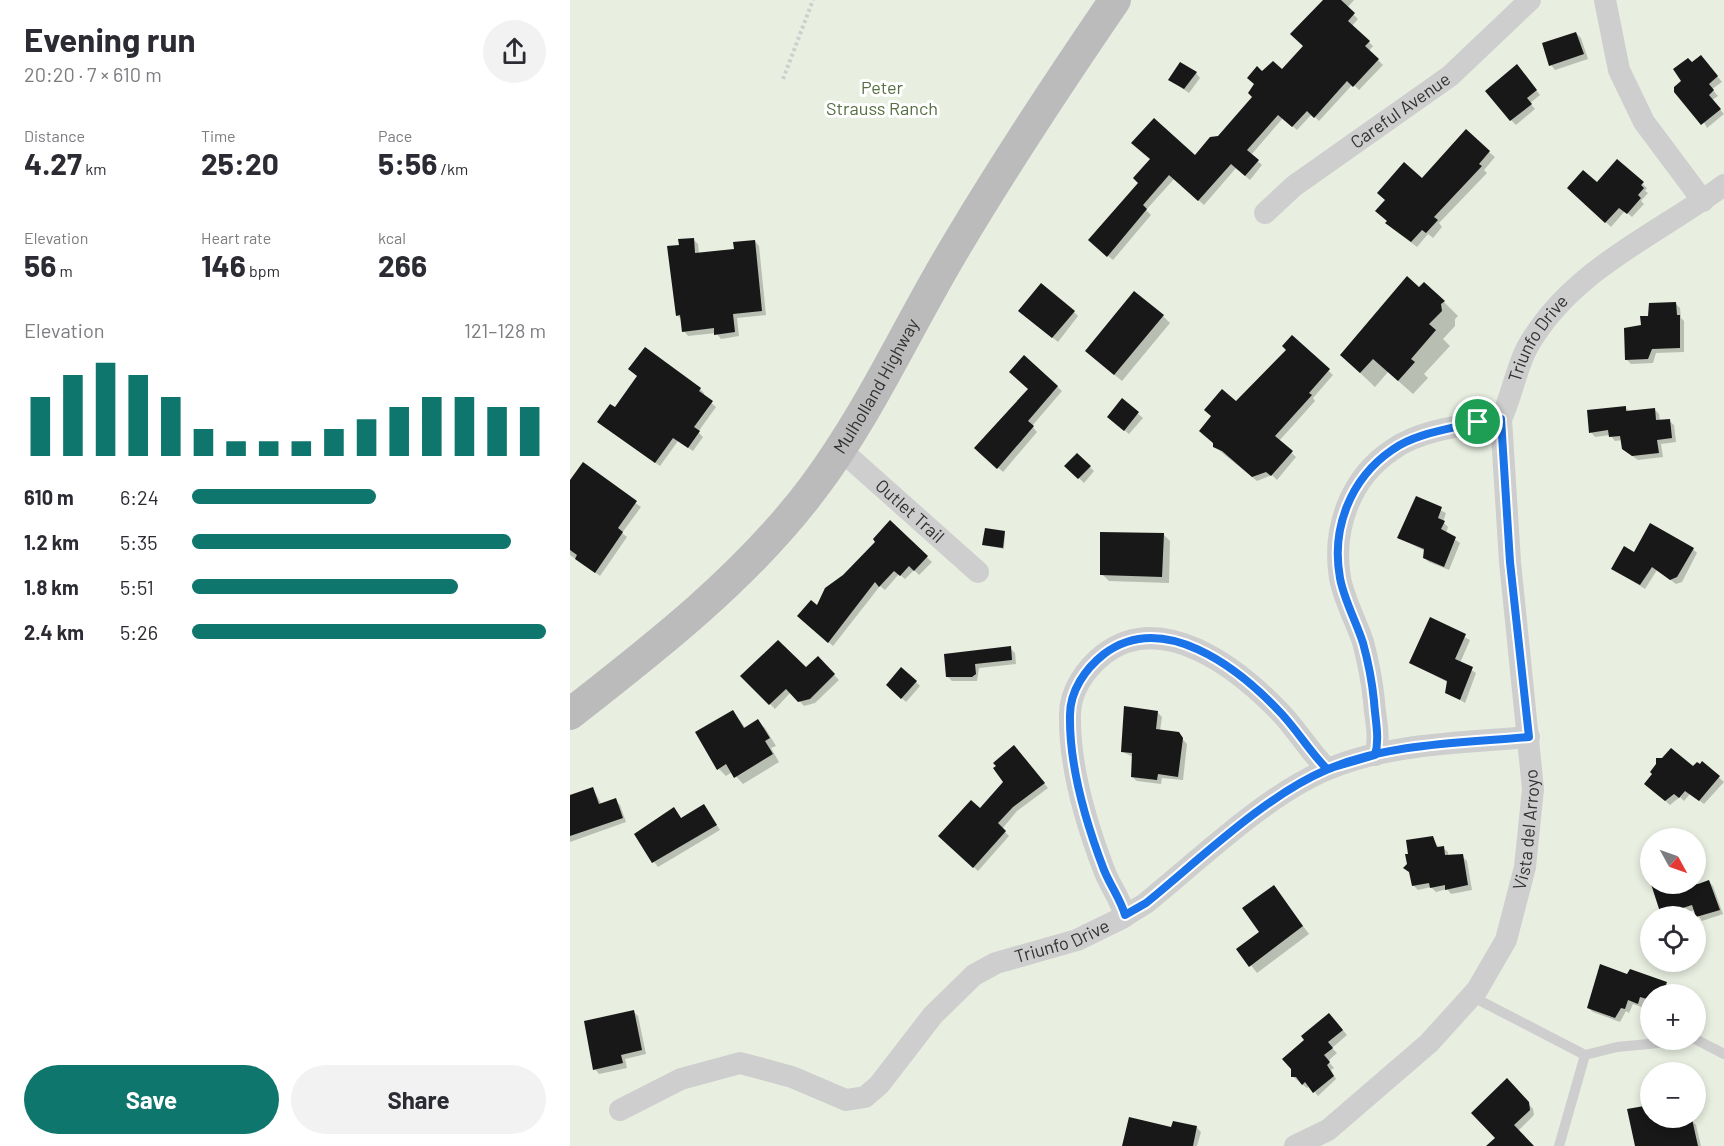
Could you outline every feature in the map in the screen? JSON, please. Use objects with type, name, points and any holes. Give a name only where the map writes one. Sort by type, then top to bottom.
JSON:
[{"type":"main road","name":"Mulholland Highway","points":[[570,714],[693,612],[760,550],[812,490],[841,450],[874,396],[958,241],[1115,0]]},
{"type":"street","name":"Careful Avenue","points":[[1264,213],[1294,186],[1450,76],[1530,0]]},
{"type":"street","points":[[1605,0],[1619,70],[1644,122],[1703,201]]},
{"type":"street","name":"Triunfo Drive","points":[[1501,419],[1527,347],[1557,304],[1593,271],[1703,201],[1724,185]]},
{"type":"street","points":[[1375,755],[1379,744],[1372,681],[1363,643],[1340,579],[1337,542],[1349,497],[1371,468],[1392,449],[1423,436],[1501,419]]},
{"type":"street","name":"Vista del Arroyo","points":[[1295,1146],[1328,1130],[1359,1106],[1429,1043],[1471,996],[1506,940],[1525,867],[1533,789],[1510,562],[1501,419]]},
{"type":"street","name":"Outlet Trail","points":[[841,450],[978,572]]},
{"type":"street","name":"Triunfo Drive","points":[[620,1110],[681,1079],[740,1063],[781,1074],[846,1100],[865,1096],[879,1085],[933,1015],[975,975],[996,963],[1077,940],[1125,915],[1094,844],[1075,767],[1070,714],[1076,688],[1094,663],[1116,645],[1155,637],[1183,642],[1222,663],[1277,709],[1327,769]]},
{"type":"street","points":[[1125,915],[1146,903],[1268,805],[1299,783],[1327,769],[1375,755],[1529,737]]},
{"type":"lane","points":[[1471,996],[1585,1056],[1617,1047],[1640,1045]]},
{"type":"lane","points":[[1706,1045],[1724,1054]]},
{"type":"lane","points":[[1559,1146],[1585,1056]]},
{"type":"path","points":[[783,79],[813,0]]},
{"type":"green space","name":"Peter Strauss Ranch","points":[[570,0],[1724,0],[1724,1146],[570,1146]]},
{"type":"building","points":[[1323,0],[1341,0],[1355,13],[1348,21],[1370,41],[1365,46],[1379,59],[1353,87],[1347,81],[1314,118],[1307,111],[1292,127],[1278,115],[1247,150],[1259,160],[1245,176],[1231,164],[1198,201],[1169,175],[1143,205],[1147,209],[1107,257],[1088,240],[1138,183],[1133,178],[1150,159],[1131,143],[1154,118],[1195,155],[1210,137],[1218,136],[1252,97],[1248,93],[1254,84],[1247,78],[1257,66],[1262,71],[1273,61],[1282,69],[1303,46],[1290,34]]},
{"type":"building","points":[[1576,32],[1584,54],[1549,66],[1542,43]]},
{"type":"building","points":[[1701,55],[1718,76],[1709,84],[1714,90],[1709,95],[1721,109],[1701,125],[1674,92],[1674,87],[1681,81],[1673,69],[1688,58],[1692,62]]},
{"type":"building","points":[[1180,62],[1197,72],[1184,89],[1168,80]]},
{"type":"building","points":[[1517,64],[1537,90],[1527,98],[1532,104],[1510,121],[1485,91]]},
{"type":"building","points":[[1466,129],[1490,151],[1479,164],[1482,166],[1434,217],[1438,220],[1426,233],[1422,230],[1411,242],[1385,223],[1387,221],[1375,211],[1385,200],[1377,193],[1404,162],[1422,178]]},
{"type":"building","points":[[1617,159],[1644,182],[1641,185],[1644,188],[1638,195],[1641,198],[1627,214],[1619,208],[1605,223],[1567,188],[1583,170],[1597,182]]},
{"type":"building","points":[[694,238],[695,253],[734,249],[733,242],[755,240],[762,311],[733,314],[735,332],[714,335],[714,328],[682,332],[680,315],[676,316],[667,246],[679,245],[678,239]]},
{"type":"building","points":[[1407,276],[1419,287],[1424,282],[1445,301],[1441,304],[1442,311],[1429,324],[1436,330],[1411,359],[1415,362],[1398,381],[1373,359],[1360,373],[1340,355]]},
{"type":"building","points":[[1041,283],[1075,311],[1052,338],[1018,311]]},
{"type":"building","points":[[1134,291],[1164,315],[1114,375],[1085,351]]},
{"type":"building","points":[[1676,302],[1677,315],[1680,315],[1680,348],[1652,349],[1648,359],[1625,360],[1624,328],[1641,325],[1640,316],[1648,316],[1649,303]]},
{"type":"building","points":[[1292,335],[1330,369],[1309,393],[1312,395],[1275,436],[1293,451],[1271,476],[1266,472],[1252,477],[1222,451],[1213,447],[1213,443],[1199,431],[1211,416],[1204,410],[1222,389],[1236,401],[1286,350],[1282,346]]},
{"type":"building","points":[[645,347],[701,388],[699,391],[713,401],[694,427],[700,431],[688,448],[673,438],[655,463],[597,422],[610,404],[615,407],[637,376],[628,369]]},
{"type":"building","points":[[1024,355],[1058,386],[1028,421],[1034,426],[997,469],[974,448],[1028,389],[1009,372]]},
{"type":"building","points":[[1122,398],[1139,412],[1124,431],[1107,417]]},
{"type":"building","points":[[1626,406],[1626,411],[1655,408],[1656,420],[1670,419],[1672,438],[1657,440],[1659,453],[1632,456],[1622,449],[1620,436],[1609,437],[1608,430],[1589,433],[1587,410]]},
{"type":"building","points":[[1077,453],[1091,466],[1078,479],[1064,466]]},
{"type":"building","points":[[583,462],[637,501],[618,528],[623,532],[595,573],[575,559],[577,555],[570,550],[570,480]]},
{"type":"building","points":[[1416,496],[1442,507],[1438,518],[1445,521],[1441,529],[1456,537],[1444,567],[1423,558],[1424,549],[1397,538]]},
{"type":"building","points":[[890,520],[928,556],[914,571],[909,566],[900,576],[894,571],[879,587],[875,582],[828,643],[797,616],[811,600],[817,605],[825,588],[843,575],[875,542],[873,539]]},
{"type":"building","points":[[1650,523],[1694,548],[1677,577],[1670,580],[1652,567],[1640,585],[1611,569],[1624,546],[1634,552]]},
{"type":"building","points":[[985,528],[1005,531],[1003,548],[982,545]]},
{"type":"building","points":[[1100,532],[1164,533],[1162,577],[1100,575]]},
{"type":"building","points":[[1430,617],[1466,634],[1455,659],[1473,667],[1460,700],[1445,693],[1447,681],[1409,663]]},
{"type":"building","points":[[778,640],[806,667],[818,656],[835,674],[810,699],[798,702],[786,689],[769,705],[740,676]]},
{"type":"building","points":[[1011,646],[1012,660],[975,664],[976,674],[972,677],[946,677],[944,654]]},
{"type":"building","points":[[901,667],[917,681],[901,699],[886,685]]},
{"type":"building","points":[[1124,706],[1158,711],[1156,729],[1179,732],[1183,738],[1178,777],[1158,774],[1157,780],[1131,777],[1132,753],[1121,752]]},
{"type":"building","points":[[733,710],[744,728],[758,719],[770,738],[765,741],[773,754],[734,778],[726,764],[717,770],[695,732]]},
{"type":"building","points":[[1014,745],[1045,783],[1013,807],[998,823],[1006,831],[973,868],[938,836],[971,800],[980,808],[1003,782],[993,768],[996,766],[993,763]]},
{"type":"building","points":[[1671,748],[1693,766],[1702,761],[1720,776],[1699,801],[1685,791],[1679,798],[1674,794],[1665,801],[1644,784],[1652,774],[1650,772],[1656,764],[1656,758],[1662,758]]},
{"type":"building","points":[[593,787],[599,804],[616,798],[623,818],[570,836],[570,795]]},
{"type":"building","points":[[704,804],[717,825],[652,863],[634,834],[674,807],[681,818]]},
{"type":"building","points":[[1433,836],[1437,847],[1444,846],[1445,855],[1463,854],[1468,885],[1445,890],[1445,885],[1430,888],[1429,883],[1412,886],[1409,872],[1403,868],[1407,864],[1406,840]]},
{"type":"building","points":[[1709,880],[1720,910],[1706,914],[1706,906],[1658,906],[1654,894],[1706,894],[1706,881]]},
{"type":"building","points":[[1274,885],[1303,926],[1249,967],[1236,949],[1259,932],[1242,908]]},
{"type":"building","points":[[1600,964],[1627,974],[1630,969],[1667,982],[1666,984],[1640,984],[1638,1004],[1628,1000],[1625,1009],[1621,1008],[1615,1018],[1587,1008]]},
{"type":"building","points":[[634,1010],[642,1050],[621,1055],[623,1063],[593,1070],[584,1021]]},
{"type":"building","points":[[1329,1013],[1343,1030],[1328,1042],[1333,1048],[1324,1055],[1330,1062],[1327,1065],[1334,1076],[1313,1093],[1305,1082],[1302,1085],[1296,1077],[1291,1077],[1291,1069],[1282,1059],[1304,1040],[1301,1036]]},
{"type":"building","points":[[1507,1078],[1529,1102],[1530,1110],[1514,1125],[1534,1146],[1486,1146],[1495,1138],[1471,1113]]},
{"type":"building","points":[[1640,1107],[1640,1128],[1694,1128],[1698,1146],[1635,1146],[1627,1109]]},
{"type":"building","points":[[1129,1117],[1171,1127],[1173,1121],[1197,1126],[1193,1146],[1122,1146]]},
{"type":"route","points":[[1478,422],[1423,436],[1392,449],[1371,468],[1349,497],[1337,542],[1340,579],[1363,643],[1372,681],[1379,744],[1375,755],[1351,760],[1327,769],[1277,709],[1222,663],[1183,642],[1155,637],[1116,645],[1094,663],[1076,688],[1070,714],[1075,767],[1094,844],[1112,891],[1125,915],[1146,903],[1268,805],[1299,783],[1327,769],[1351,760],[1405,749],[1529,737],[1510,562],[1501,419],[1478,422]]}]
